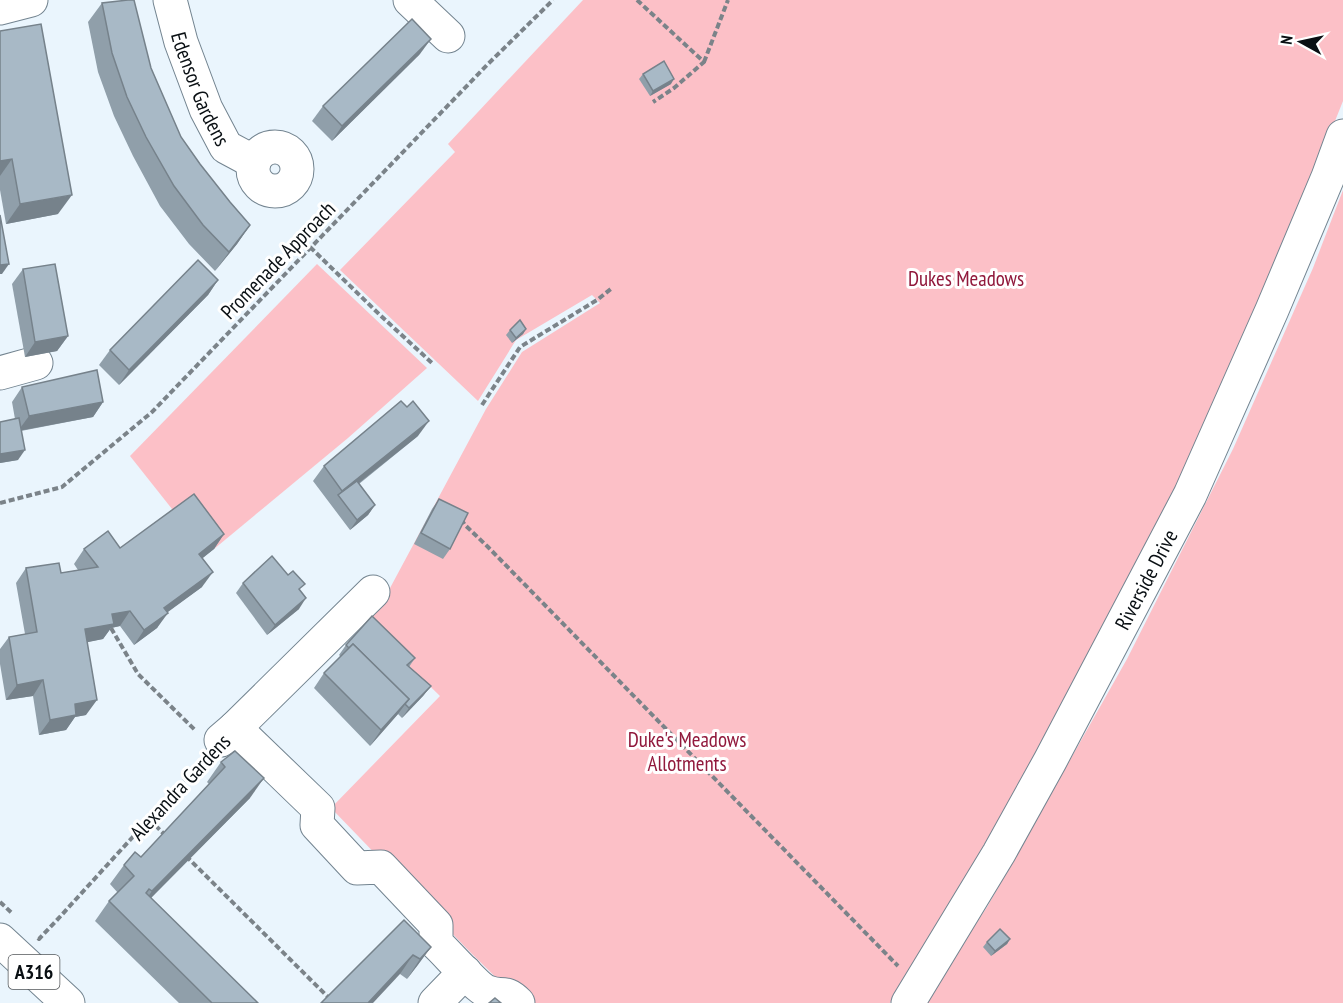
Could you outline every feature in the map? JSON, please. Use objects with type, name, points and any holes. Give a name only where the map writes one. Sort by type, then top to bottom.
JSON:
[{"type":"main road","points":[[0,8],[31,0]]},
{"type":"main road","name":"Edensor Gardens","points":[[170,0],[181,42],[206,109],[226,147],[254,162]]},
{"type":"main road","points":[[410,0],[448,36]]},
{"type":"main road","name":"Riverside Drive","points":[[913,994],[999,853],[1190,495],[1272,310],[1343,136]]},
{"type":"main road","points":[[0,373],[36,363]]},
{"type":"main road","points":[[223,739],[374,592]]},
{"type":"main road","name":"Alexandra Gardens","points":[[223,739],[318,808],[316,825],[357,868],[381,867],[436,925],[436,943],[486,992],[510,995],[518,1003]]},
{"type":"main road","name":"A316","points":[[8,928],[68,1003]]},
{"type":"main road","points":[[435,1003],[465,972]]},
{"type":"path","name":"Promenade Approach","points":[[0,503],[62,488],[152,412],[479,73],[553,0]]},
{"type":"path","points":[[637,0],[704,62]]},
{"type":"path","points":[[653,102],[674,88],[704,62],[728,0]]},
{"type":"path","points":[[310,247],[432,363]]},
{"type":"path","points":[[482,405],[520,347],[597,300],[612,288]]},
{"type":"path","points":[[460,518],[913,994]]},
{"type":"path","points":[[111,628],[138,674],[223,739]]},
{"type":"path","name":"Alexandra Gardens","points":[[31,931],[39,939],[223,739]]},
{"type":"path","points":[[149,819],[174,844]]},
{"type":"path","points":[[182,852],[334,1003]]},
{"type":"path","points":[[0,902],[8,928]]},
{"type":"green space","points":[[583,0],[1343,0],[1343,101],[1275,271],[1177,491],[1041,751],[890,1003],[522,1003],[331,808],[440,696],[364,622],[382,603],[486,409],[522,352],[600,303],[592,295],[516,340],[478,401],[340,270],[455,152],[448,144]]},
{"type":"green space","points":[[1343,190],[1343,1003],[923,1003],[987,907],[1127,659],[1233,449],[1313,268]]},
{"type":"green space","points":[[317,264],[427,368],[348,438],[214,549],[176,514],[130,456]]},
{"type":"building","points":[[134,0],[151,68],[181,137],[250,225],[229,252],[203,225],[174,186],[146,137],[127,97],[112,53],[102,3]]},
{"type":"building","points":[[412,19],[431,39],[342,126],[323,106]]},
{"type":"building","points":[[41,24],[72,195],[20,204],[12,159],[0,161],[0,31]]},
{"type":"building","points":[[664,61],[674,79],[653,91],[643,74]]},
{"type":"building","points":[[0,215],[9,264],[0,265]]},
{"type":"building","points":[[198,260],[218,280],[129,370],[110,350]]},
{"type":"building","points":[[55,264],[68,336],[35,342],[23,269]]},
{"type":"building","points":[[520,320],[526,329],[516,338],[510,330]]},
{"type":"building","points":[[97,370],[103,402],[29,416],[22,387]]},
{"type":"building","points":[[401,401],[407,407],[413,401],[429,421],[342,491],[324,466]]},
{"type":"building","points":[[19,418],[25,450],[0,454],[0,422]]},
{"type":"building","points":[[357,481],[375,505],[357,520],[338,495]]},
{"type":"building","points":[[194,494],[224,534],[199,554],[213,572],[164,608],[168,613],[144,630],[130,611],[112,614],[114,624],[85,629],[97,700],[75,704],[76,715],[50,720],[43,680],[17,685],[9,637],[37,632],[26,568],[59,563],[61,573],[98,567],[84,549],[108,531],[120,548]]},
{"type":"building","points":[[439,499],[468,513],[450,549],[421,533]]},
{"type":"building","points":[[272,556],[288,575],[293,571],[305,584],[299,589],[306,598],[275,625],[243,583]]},
{"type":"building","points":[[372,616],[415,658],[407,665],[431,686],[409,708],[405,704],[409,699],[353,644],[349,648],[346,645]]},
{"type":"building","points":[[353,644],[409,699],[381,730],[324,673]]},
{"type":"building","points":[[235,751],[264,778],[152,891],[149,889],[146,893],[258,1003],[212,1003],[109,901],[134,876],[124,865],[135,852],[141,857],[225,767],[221,762]]},
{"type":"building","points":[[404,920],[431,947],[420,959],[413,955],[368,1003],[321,1003]]},
{"type":"building","points":[[1000,929],[1010,939],[995,951],[987,942]]},
{"type":"building","points":[[495,998],[501,1003],[489,1003]]},
{"type":"park label","name":"Dukes Meadows","points":[[966,278]]},
{"type":"park label","name":"Duke's Meadows Allotments","points":[[687,751]]}]
